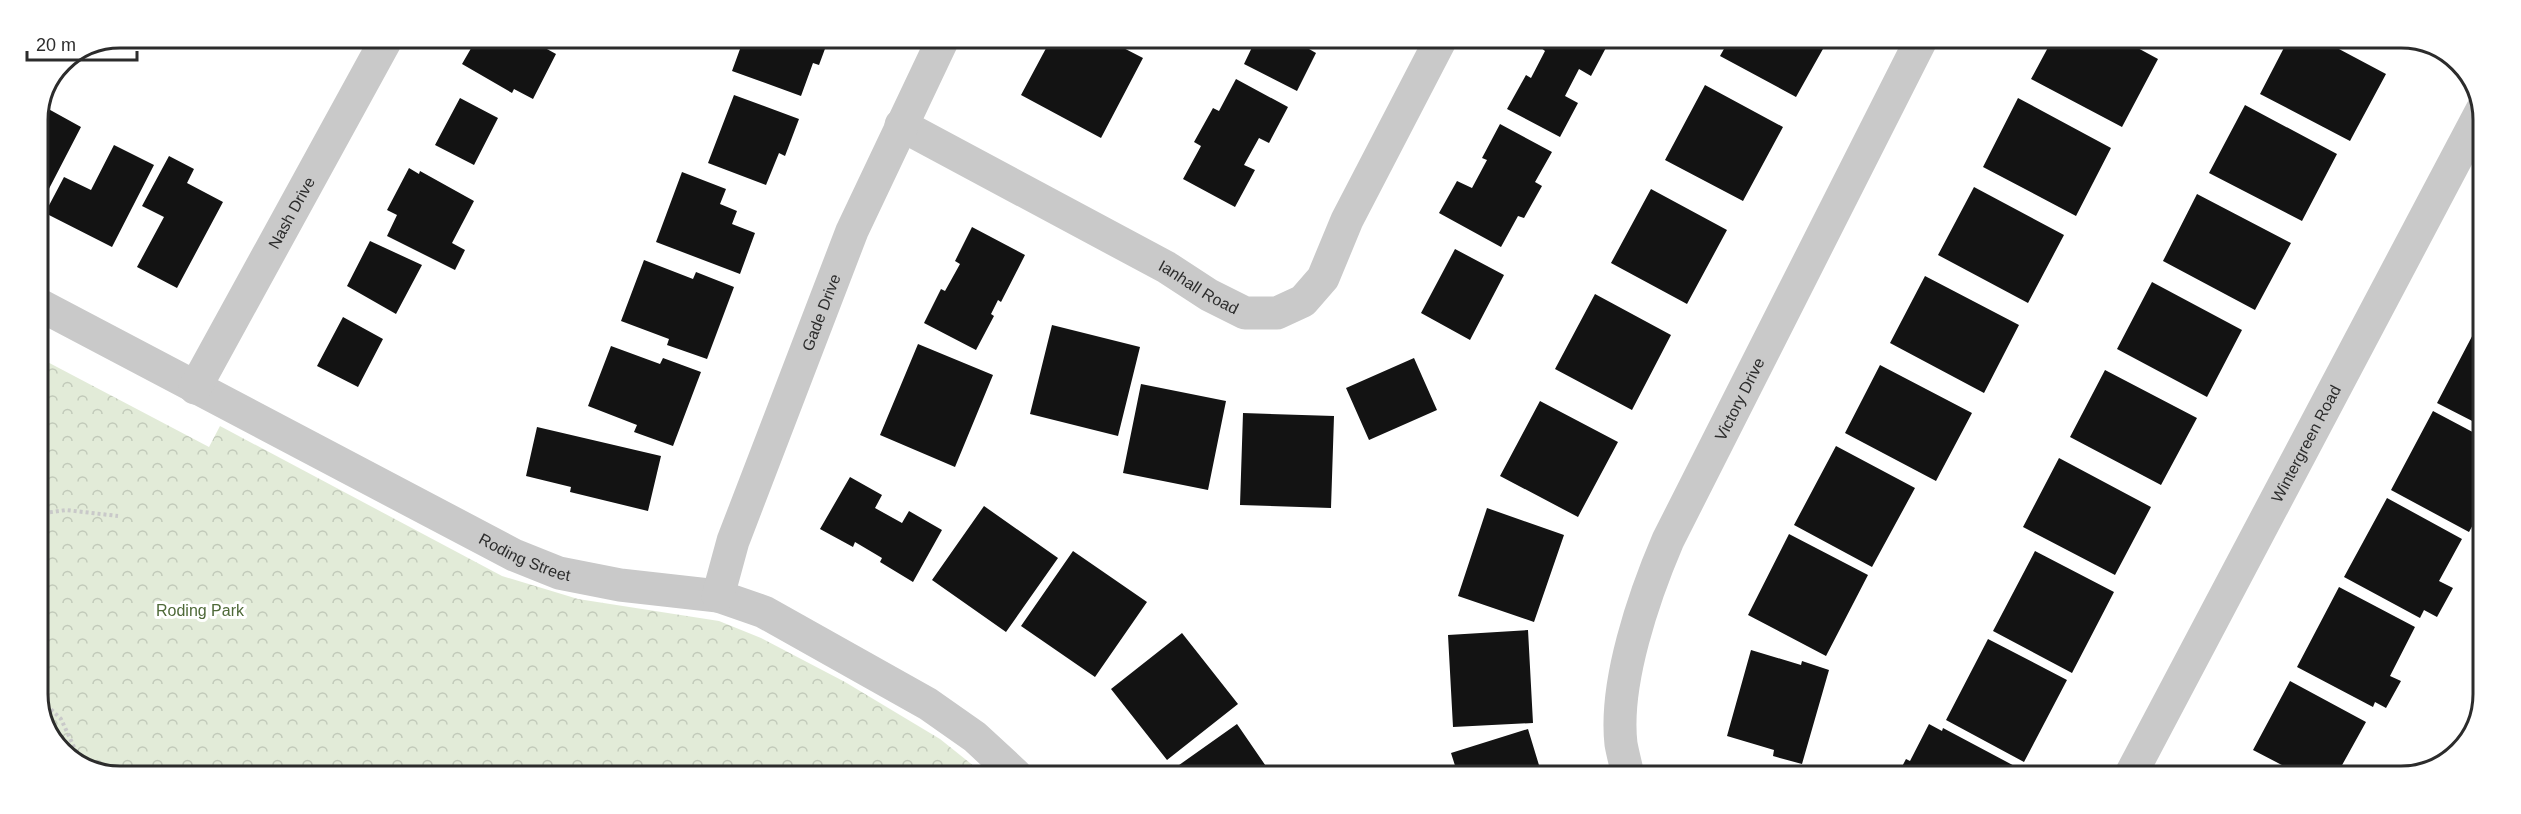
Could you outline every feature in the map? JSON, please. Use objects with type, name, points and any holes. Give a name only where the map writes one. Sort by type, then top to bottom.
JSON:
[{"type":"street","name":"Nash Drive","points":[[195,388],[382,48]]},
{"type":"street","name":"Gade Drive","points":[[718,596],[733,541],[852,231],[939,48]]},
{"type":"street","name":"Ianhall Road","points":[[901,125],[1166,267],[1209,296],[1245,313],[1276,313],[1304,301],[1323,278],[1347,220],[1436,48]]},
{"type":"street","name":"Victory Drive","points":[[1626,766],[1621,743],[1623,693],[1636,626],[1652,579],[1668,540],[1917,48]]},
{"type":"street","name":"Wintergreen Road","points":[[2135,766],[2473,127]]},
{"type":"street","name":"Roding Street","points":[[48,309],[476,536],[550,570],[620,585],[718,596],[764,612],[928,704],[975,737],[1006,766]]},
{"type":"path","points":[[48,513],[66,510],[118,516]]},
{"type":"path","points":[[49,707],[61,719],[76,751]]},
{"type":"green space","name":"Roding Park","points":[[48,362],[209,447],[220,426],[502,576],[578,599],[719,621],[761,638],[845,682],[940,739],[974,766],[120,766],[101,764],[88,759],[72,748],[63,738],[53,722],[48,699]]},
{"type":"building","points":[[471,48],[545,48],[556,54],[533,99],[514,89],[512,93],[462,64]]},
{"type":"building","points":[[740,48],[825,48],[819,65],[813,63],[801,96],[732,71]]},
{"type":"building","points":[[1046,48],[1124,48],[1143,58],[1101,138],[1021,95]]},
{"type":"building","points":[[1252,48],[1310,48],[1316,53],[1297,91],[1244,64]]},
{"type":"building","points":[[1541,48],[1606,48],[1591,76],[1579,69],[1565,96],[1578,103],[1560,137],[1507,109],[1526,75],[1531,78],[1545,51]]},
{"type":"building","points":[[1724,48],[1824,48],[1796,97],[1720,56]]},
{"type":"building","points":[[2048,48],[2138,48],[2158,59],[2122,127],[2031,79]]},
{"type":"building","points":[[2284,48],[2337,48],[2386,74],[2350,141],[2260,94]]},
{"type":"building","points":[[1236,79],[1288,107],[1269,143],[1259,138],[1244,165],[1255,170],[1235,207],[1183,179],[1201,146],[1194,142],[1213,108],[1219,111]]},
{"type":"building","points":[[1705,85],[1783,127],[1743,201],[1665,160]]},
{"type":"building","points":[[734,95],[799,119],[785,156],[779,153],[766,185],[708,163]]},
{"type":"building","points":[[460,98],[498,118],[474,165],[435,145]]},
{"type":"building","points":[[2018,98],[2111,148],[2076,216],[1983,167]]},
{"type":"building","points":[[2245,105],[2337,154],[2302,221],[2209,173]]},
{"type":"building","points":[[49,109],[81,127],[48,191]]},
{"type":"building","points":[[1500,124],[1552,152],[1535,182],[1542,186],[1524,218],[1518,216],[1501,247],[1439,213],[1457,181],[1472,188],[1487,160],[1482,158]]},
{"type":"building","points":[[114,145],[154,165],[112,247],[48,215],[48,207],[64,177],[91,190]]},
{"type":"building","points":[[169,156],[194,169],[187,183],[223,202],[177,288],[137,267],[164,217],[142,206]]},
{"type":"building","points":[[409,168],[419,174],[420,171],[474,201],[452,243],[465,250],[455,270],[387,236],[397,215],[387,210]]},
{"type":"building","points":[[682,172],[726,189],[720,204],[737,211],[732,224],[755,233],[740,274],[656,242]]},
{"type":"building","points":[[1974,187],[2064,235],[2028,303],[1938,255]]},
{"type":"building","points":[[1651,189],[1727,230],[1687,304],[1611,263]]},
{"type":"building","points":[[2197,194],[2291,243],[2255,310],[2163,261]]},
{"type":"building","points":[[972,227],[1025,255],[1001,302],[998,300],[991,314],[994,316],[976,350],[924,323],[941,289],[945,291],[960,264],[955,261]]},
{"type":"building","points":[[370,241],[422,265],[396,314],[347,286]]},
{"type":"building","points":[[1455,249],[1504,275],[1470,340],[1421,313]]},
{"type":"building","points":[[644,260],[693,279],[696,272],[734,287],[707,359],[667,345],[669,339],[621,321]]},
{"type":"building","points":[[1925,276],[2019,325],[1984,393],[1890,343]]},
{"type":"building","points":[[2152,282],[2242,330],[2207,397],[2117,349]]},
{"type":"building","points":[[1595,294],[1671,335],[1632,410],[1555,369]]},
{"type":"building","points":[[343,317],[383,339],[358,387],[317,366]]},
{"type":"building","points":[[1052,325],[1140,347],[1118,436],[1030,414]]},
{"type":"building","points":[[2473,334],[2473,421],[2437,403]]},
{"type":"building","points":[[918,344],[993,375],[955,467],[880,435]]},
{"type":"building","points":[[611,346],[660,364],[663,358],[701,372],[673,446],[634,432],[637,425],[588,406]]},
{"type":"building","points":[[1414,358],[1437,410],[1369,440],[1346,388]]},
{"type":"building","points":[[1880,365],[1972,413],[1936,481],[1845,433]]},
{"type":"building","points":[[2105,370],[2197,418],[2161,485],[2070,437]]},
{"type":"building","points":[[1141,384],[1226,401],[1208,490],[1123,473]]},
{"type":"building","points":[[1540,401],[1618,442],[1578,517],[1500,476]]},
{"type":"building","points":[[2433,411],[2473,432],[2473,525],[2469,532],[2391,490]]},
{"type":"building","points":[[1243,413],[1334,416],[1331,508],[1240,505]]},
{"type":"building","points":[[537,427],[661,456],[648,511],[570,492],[571,487],[526,476]]},
{"type":"building","points":[[1836,446],[1915,488],[1872,567],[1794,525]]},
{"type":"building","points":[[2059,458],[2151,507],[2115,575],[2023,527]]},
{"type":"building","points":[[850,477],[882,495],[875,508],[902,523],[909,511],[942,530],[913,582],[880,562],[882,558],[855,542],[853,547],[820,529]]},
{"type":"building","points":[[2387,498],[2462,539],[2439,581],[2453,588],[2437,617],[2424,610],[2420,618],[2344,577]]},
{"type":"building","points":[[984,506],[1058,558],[1006,632],[932,580]]},
{"type":"building","points":[[1487,508],[1564,535],[1534,622],[1458,596]]},
{"type":"building","points":[[1789,534],[1868,575],[1826,656],[1748,615]]},
{"type":"building","points":[[1073,551],[1147,602],[1095,677],[1021,626]]},
{"type":"building","points":[[2035,551],[2114,592],[2072,673],[1993,631]]},
{"type":"building","points":[[2339,587],[2415,627],[2390,676],[2401,681],[2386,708],[2375,702],[2373,707],[2297,667]]},
{"type":"building","points":[[1528,630],[1533,723],[1453,727],[1448,635]]},
{"type":"building","points":[[1182,633],[1238,704],[1167,760],[1111,689]]},
{"type":"building","points":[[1988,639],[2067,680],[2024,762],[1946,720]]},
{"type":"building","points":[[1751,650],[1801,665],[1802,661],[1829,670],[1802,764],[1773,756],[1774,750],[1727,736]]},
{"type":"building","points":[[2290,681],[2366,722],[2342,766],[2284,766],[2253,750]]},
{"type":"building","points":[[1237,724],[1266,766],[1178,766]]},
{"type":"building","points":[[1929,724],[1942,731],[1943,728],[2014,766],[1902,766],[1906,759],[1910,761]]},
{"type":"building","points":[[1528,729],[1539,766],[1455,766],[1451,753]]}]
